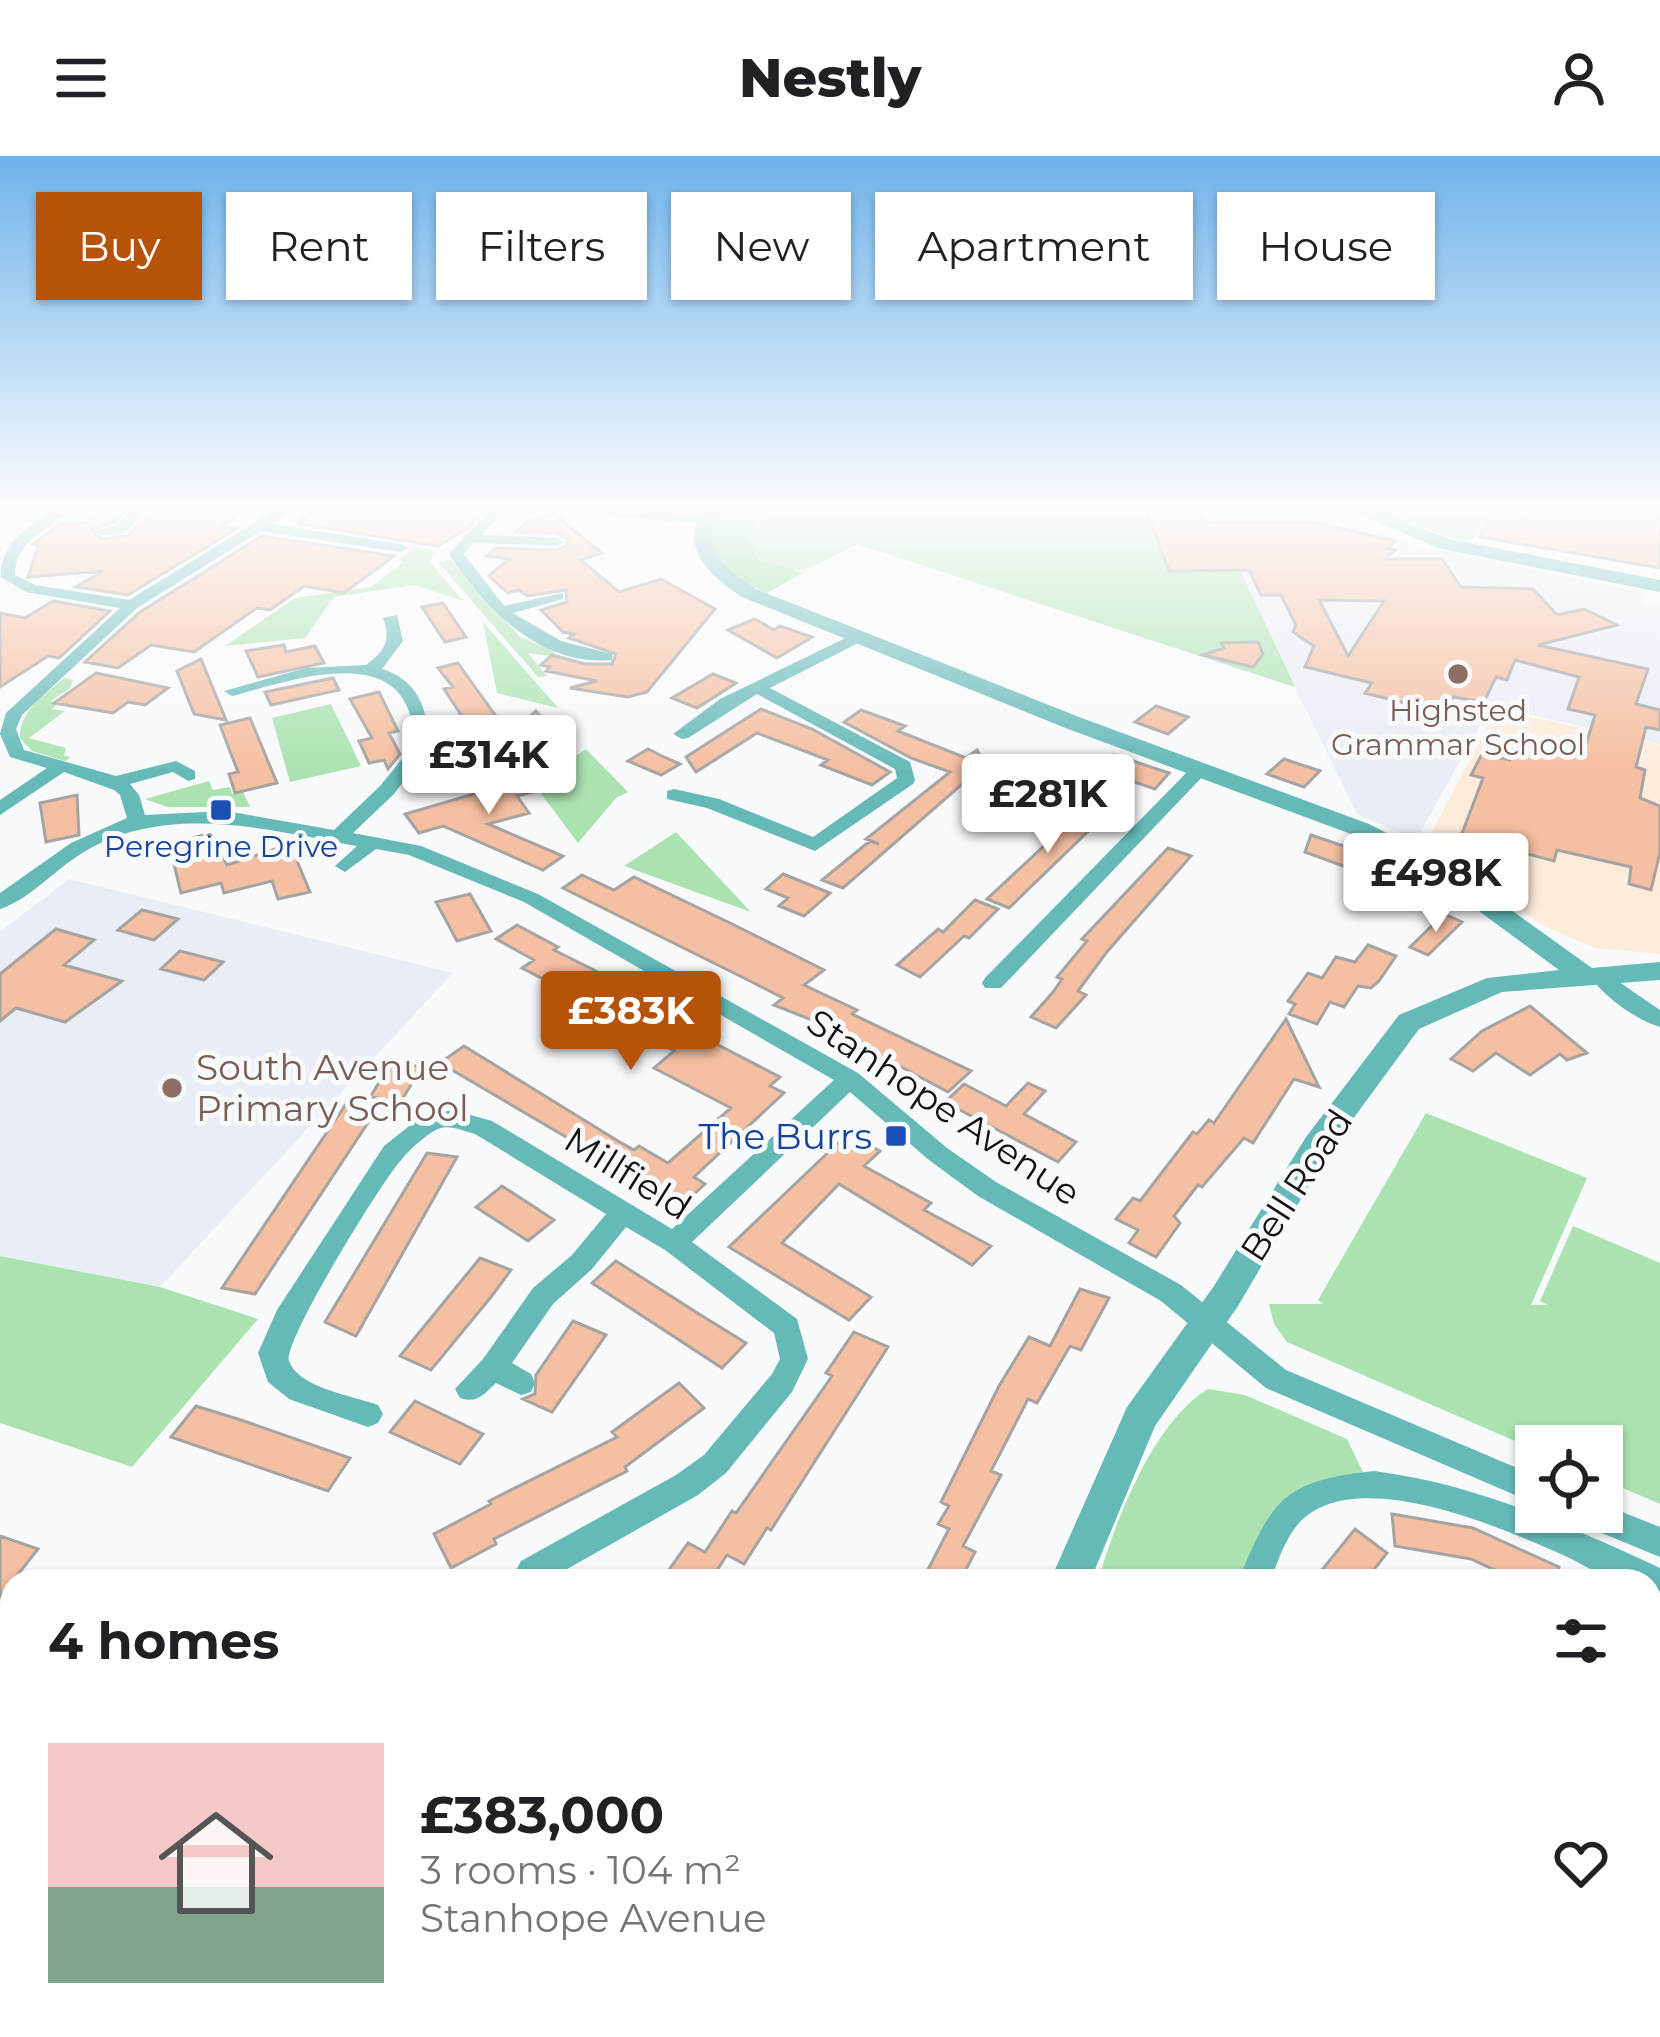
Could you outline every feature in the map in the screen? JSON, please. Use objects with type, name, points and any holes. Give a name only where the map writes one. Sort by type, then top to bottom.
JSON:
[{"type":"street","points":[[81,596],[132,605]]},
{"type":"street","points":[[136,821],[130,793],[115,782],[57,769],[16,753],[4,730],[15,713],[147,596]]},
{"type":"street","points":[[491,596],[523,633],[546,644],[606,657]]},
{"type":"street","points":[[757,596],[1380,838],[1435,867],[1516,928],[1660,1020]]},
{"type":"street","points":[[503,610],[550,601]]},
{"type":"street","points":[[371,669],[395,646],[398,638],[392,618]]},
{"type":"street","points":[[682,734],[758,688],[860,636]]},
{"type":"street","points":[[232,691],[314,672],[371,669],[410,697],[419,713],[420,748],[387,790],[339,836]]},
{"type":"street","points":[[674,795],[712,802],[814,845],[906,780],[904,766],[758,688]]},
{"type":"street","points":[[420,748],[472,748],[510,740]]},
{"type":"street","points":[[115,782],[176,766],[188,775]]},
{"type":"street","points":[[0,809],[57,769]]},
{"type":"street","points":[[994,983],[1199,770]]},
{"type":"street","name":"Stanhope Avenue","points":[[0,903],[55,863],[136,821],[226,817],[414,850],[531,898],[850,1079],[987,1189],[1171,1293],[1276,1379],[1515,1481]]},
{"type":"street","points":[[343,866],[374,841]]},
{"type":"street","points":[[1516,928],[1523,981]]},
{"type":"street","name":"Bell Road","points":[[1075,1569],[1140,1418],[1208,1322],[1316,1145],[1409,1022],[1483,988],[1660,970]]},
{"type":"street","points":[[674,1244],[850,1079]]},
{"type":"street","name":"Millfield","points":[[368,1414],[299,1390],[278,1374],[272,1353],[286,1318],[393,1152],[432,1121],[452,1119],[483,1127],[624,1211],[776,1316],[794,1342],[794,1359],[782,1383],[715,1464],[687,1485],[537,1569]]},
{"type":"street","points":[[470,1390],[543,1296],[583,1262],[624,1211]]},
{"type":"street","points":[[493,1366],[520,1383]]},
{"type":"street","points":[[1260,1569],[1288,1512],[1313,1494],[1377,1484],[1472,1504],[1625,1569]]},
{"type":"street","points":[[1623,1527],[1660,1542]]},
{"type":"shaded area","name":"Highsted Grammar School","points":[[1016,596],[1643,596],[1642,602],[1660,606],[1660,744],[1491,706],[1416,840],[1357,814],[1295,687]]},
{"type":"shaded area","points":[[1496,709],[1660,745],[1660,954],[1595,948],[1544,926],[1424,847]]},
{"type":"shaded area","name":"South Avenue Primary School","points":[[69,879],[453,973],[160,1287],[0,1256],[0,932]]},
{"type":"green space","points":[[342,596],[334,597],[305,638],[225,646],[295,598]]},
{"type":"green space","points":[[467,596],[483,596],[520,637],[556,652],[551,656],[528,653],[547,676],[538,677]]},
{"type":"green space","points":[[1016,596],[1252,596],[1295,687]]},
{"type":"green space","points":[[483,622],[558,708],[497,693]]},
{"type":"green space","points":[[64,678],[73,680],[70,688],[51,701],[58,703],[52,709],[65,711],[29,738],[66,748],[64,756],[71,757],[65,761],[32,751],[20,738],[28,711]]},
{"type":"green space","points":[[331,704],[361,766],[290,782],[272,718]]},
{"type":"green space","points":[[586,749],[628,792],[616,798],[578,843],[534,784]]},
{"type":"green space","points":[[209,781],[213,790],[230,787],[232,794],[243,792],[250,807],[167,807],[145,799]]},
{"type":"green space","points":[[676,832],[751,912],[624,866]]},
{"type":"green space","points":[[1426,1113],[1587,1178],[1531,1305],[1548,1305],[1540,1301],[1573,1226],[1660,1263],[1660,1504],[1623,1488],[1623,1425],[1515,1425],[1515,1441],[1287,1342],[1274,1324],[1269,1304],[1323,1304],[1318,1300]]},
{"type":"green space","points":[[0,1256],[160,1287],[258,1319],[132,1467],[0,1423]]},
{"type":"green space","points":[[1208,1389],[1245,1395],[1347,1439],[1363,1472],[1315,1486],[1254,1569],[1102,1569],[1139,1475],[1188,1404]]},
{"type":"building","points":[[166,596],[290,596],[270,610],[257,608],[194,652],[151,645],[118,668],[85,662],[140,612]]},
{"type":"building","points":[[566,596],[691,596],[715,609],[647,692],[628,697],[570,688],[597,681],[546,671],[550,667],[541,665],[552,655],[585,664],[612,664],[616,654],[569,638],[574,634],[563,632],[541,610],[567,602]]},
{"type":"building","points":[[1281,596],[1539,596],[1557,615],[1584,609],[1617,625],[1538,645],[1648,669],[1636,704],[1660,710],[1660,730],[1646,727],[1636,767],[1645,770],[1640,798],[1660,806],[1660,852],[1651,890],[1629,884],[1631,867],[1557,850],[1554,861],[1461,836],[1483,778],[1471,775],[1482,754],[1510,760],[1518,743],[1582,758],[1595,715],[1568,709],[1579,677],[1515,660],[1507,680],[1496,677],[1484,702],[1453,697],[1445,713],[1365,693],[1372,683],[1305,667],[1314,646],[1293,632],[1296,625]],"holes":[[[1319,600],[1384,601],[1348,656]]]},
{"type":"building","points":[[53,601],[110,611],[59,658],[48,656],[0,687],[0,613],[25,618]]},
{"type":"building","points":[[443,603],[466,637],[445,642],[422,607]]},
{"type":"building","points":[[755,619],[774,630],[780,626],[812,637],[777,658],[728,630]]},
{"type":"building","points":[[1258,642],[1263,654],[1253,667],[1203,655],[1224,648],[1221,643]]},
{"type":"building","points":[[284,645],[286,652],[315,646],[324,663],[258,677],[246,651]]},
{"type":"building","points":[[201,659],[226,720],[194,714],[177,671]]},
{"type":"building","points":[[458,663],[498,719],[469,727],[444,689],[453,687],[438,668]]},
{"type":"building","points":[[96,673],[168,688],[145,705],[128,702],[113,713],[54,703]]},
{"type":"building","points":[[713,674],[736,683],[697,708],[672,698]]},
{"type":"building","points":[[333,678],[339,690],[271,705],[265,692]]},
{"type":"building","points":[[379,692],[398,731],[389,733],[400,754],[388,769],[384,760],[369,763],[359,741],[372,738],[350,699]]},
{"type":"building","points":[[1156,706],[1188,717],[1168,734],[1135,722]]},
{"type":"building","points":[[761,709],[812,729],[890,772],[872,785],[821,765],[828,760],[757,733],[696,772],[686,757]]},
{"type":"building","points":[[861,710],[905,726],[898,731],[966,758],[977,750],[985,765],[999,770],[983,784],[969,778],[843,888],[822,880],[870,841],[879,844],[866,839],[950,772],[911,758],[844,722]]},
{"type":"building","points":[[536,711],[569,752],[547,758],[522,724]]},
{"type":"building","points":[[250,718],[277,783],[235,793],[229,774],[238,772],[220,725]]},
{"type":"building","points":[[648,749],[680,764],[661,775],[628,761]]},
{"type":"building","points":[[1114,755],[1169,773],[1155,789],[1099,770]]},
{"type":"building","points":[[1284,759],[1320,771],[1304,787],[1267,774]]},
{"type":"building","points":[[519,763],[536,791],[517,796],[529,813],[488,824],[563,856],[543,870],[443,826],[419,833],[405,814],[498,787],[493,770]]},
{"type":"building","points":[[77,795],[79,835],[46,842],[40,803]]},
{"type":"building","points":[[1090,803],[1110,810],[1009,908],[987,899]]},
{"type":"building","points":[[211,833],[227,865],[290,844],[310,892],[278,899],[272,881],[224,893],[221,883],[181,893],[169,844]]},
{"type":"building","points":[[1311,835],[1364,853],[1414,880],[1409,890],[1305,852]]},
{"type":"building","points":[[1168,848],[1191,856],[1106,953],[1078,991],[1086,995],[1056,1028],[1031,1017],[1087,941],[1082,939]]},
{"type":"building","points":[[783,874],[830,893],[804,916],[779,906],[788,898],[766,889]]},
{"type":"building","points":[[582,875],[614,890],[634,877],[824,970],[804,985],[857,1010],[852,1014],[971,1071],[948,1092],[817,1022],[774,1005],[783,998],[563,888]]},
{"type":"building","points":[[470,894],[491,931],[457,941],[436,902]]},
{"type":"building","points":[[975,900],[998,909],[969,938],[964,936],[920,977],[897,965],[938,929],[943,932]]},
{"type":"building","points":[[142,910],[178,919],[154,940],[118,930]]},
{"type":"building","points":[[1444,914],[1462,922],[1428,955],[1410,947]]},
{"type":"building","points":[[517,925],[598,972],[592,977],[780,1077],[770,1086],[784,1093],[694,1177],[705,1184],[682,1205],[440,1063],[464,1046],[618,1141],[634,1150],[639,1146],[668,1163],[731,1108],[654,1068],[674,1051],[632,1029],[616,1042],[554,1008],[572,994],[522,968],[534,960],[496,939]]},
{"type":"building","points":[[56,929],[94,940],[64,965],[122,981],[65,1022],[16,1008],[0,1021],[0,974]]},
{"type":"building","points":[[1368,945],[1396,956],[1371,988],[1358,986],[1344,1007],[1330,1002],[1317,1024],[1289,1014],[1295,1004],[1288,1001],[1308,973],[1322,978],[1336,957],[1355,962]]},
{"type":"building","points":[[180,951],[223,962],[204,980],[161,969]]},
{"type":"building","points":[[1530,1006],[1587,1053],[1567,1060],[1560,1054],[1530,1075],[1496,1053],[1473,1071],[1451,1059],[1482,1031]]},
{"type":"building","points":[[1286,1019],[1319,1087],[1294,1079],[1253,1143],[1244,1138],[1202,1187],[1198,1185],[1174,1216],[1180,1223],[1156,1257],[1129,1243],[1138,1230],[1116,1219],[1133,1198],[1140,1201],[1193,1132],[1197,1134],[1209,1120],[1214,1123]]},
{"type":"building","points":[[392,1062],[422,1067],[401,1101],[370,1097]]},
{"type":"building","points":[[1028,1083],[1045,1091],[1024,1114],[1076,1142],[1058,1162],[945,1102],[964,1084],[1006,1106]]},
{"type":"building","points":[[348,1101],[379,1106],[255,1294],[222,1288]]},
{"type":"building","points":[[861,1141],[880,1151],[864,1166],[931,1203],[924,1210],[991,1246],[972,1265],[839,1184],[782,1243],[871,1297],[849,1320],[729,1247],[838,1143],[852,1150]]},
{"type":"building","points":[[427,1153],[457,1157],[356,1336],[325,1322]]},
{"type":"building","points":[[502,1186],[554,1220],[528,1241],[476,1207]]},
{"type":"building","points":[[480,1258],[511,1270],[431,1370],[400,1356]]},
{"type":"building","points":[[616,1261],[746,1343],[722,1368],[592,1283]]},
{"type":"building","points":[[1080,1289],[1109,1298],[1081,1350],[1070,1346],[1037,1403],[1028,1399],[991,1471],[1001,1475],[963,1546],[975,1552],[966,1569],[928,1569],[949,1529],[938,1524],[949,1506],[941,1502],[999,1386],[1029,1337],[1050,1346]]},
{"type":"building","points":[[573,1321],[606,1335],[552,1412],[523,1399],[535,1394],[536,1375]]},
{"type":"building","points":[[854,1332],[888,1347],[771,1530],[767,1528],[744,1564],[727,1555],[718,1569],[670,1569],[688,1543],[705,1552],[832,1376],[826,1373]]},
{"type":"building","points":[[679,1383],[704,1408],[625,1467],[627,1471],[494,1539],[496,1544],[451,1568],[434,1534],[617,1437],[612,1432]]},
{"type":"building","points":[[415,1401],[483,1434],[460,1464],[390,1432]]},
{"type":"building","points":[[196,1406],[350,1458],[328,1491],[171,1437]]},
{"type":"building","points":[[1392,1514],[1473,1528],[1559,1567],[1492,1569],[1471,1559],[1395,1546]]},
{"type":"building","points":[[1355,1529],[1387,1553],[1374,1569],[1323,1569]]},
{"type":"building","points":[[0,1536],[38,1549],[22,1569],[0,1569]]},
{"type":"place","name":"Highsted Grammar School","points":[[1458,674]]},
{"type":"place","name":"Peregrine Drive","points":[[221,810]]},
{"type":"place","name":"South Avenue Primary School","points":[[172,1088]]},
{"type":"place","name":"The Burrs","points":[[896,1136]]}]
